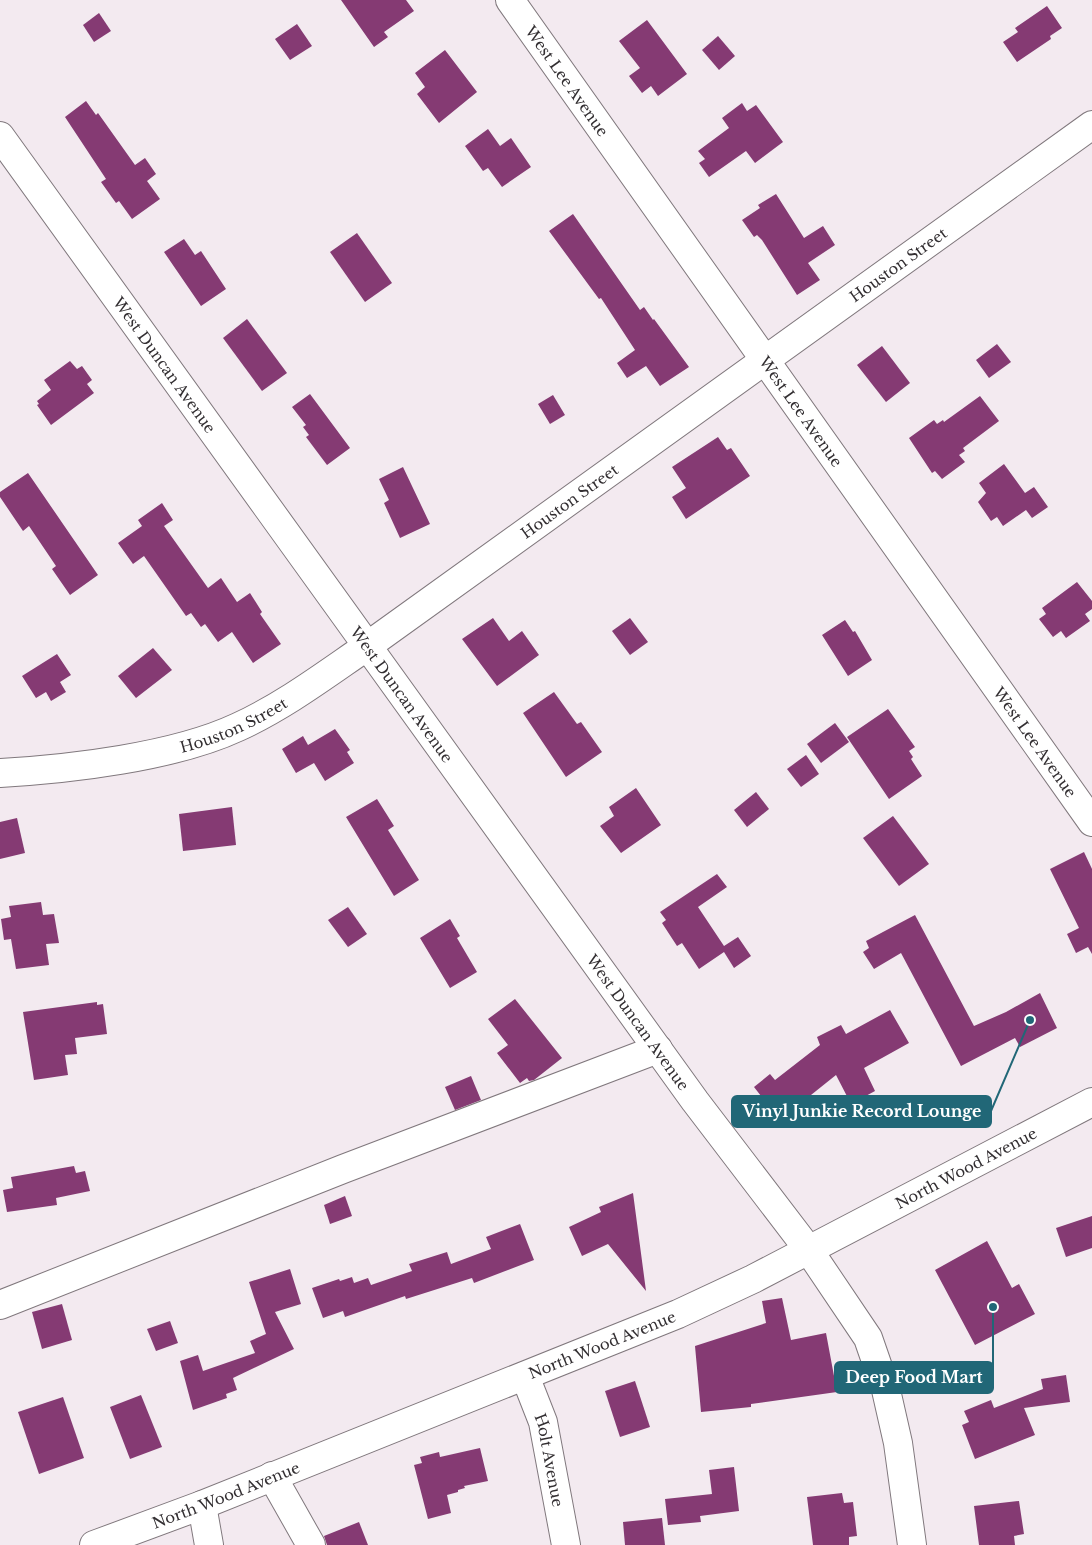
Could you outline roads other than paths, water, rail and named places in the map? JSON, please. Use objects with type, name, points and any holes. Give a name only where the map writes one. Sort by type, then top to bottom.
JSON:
[{"type":"street","name":"West Lee Avenue","points":[[510,0],[1092,822]]},
{"type":"street","name":"Houston Street","points":[[0,773],[128,757],[183,746],[236,728],[261,716],[366,647],[1092,125]]},
{"type":"street","name":"West Duncan Avenue","points":[[0,136],[366,647],[658,1049],[808,1249],[868,1338],[886,1390],[898,1443],[912,1545]]},
{"type":"street","points":[[0,1305],[343,1169],[658,1049]]},
{"type":"street","name":"North Wood Avenue","points":[[94,1545],[202,1505],[678,1314],[1092,1102]]},
{"type":"street","name":"Holt Avenue","points":[[525,1376],[543,1422],[566,1545]]},
{"type":"street","points":[[272,1476],[311,1545]]},
{"type":"street","points":[[202,1505],[208,1545]]},
{"type":"place","name":"Vinyl Junkie Record Lounge","points":[[1030,1020]]},
{"type":"place","name":"Deep Food Mart","points":[[993,1307]]}]
